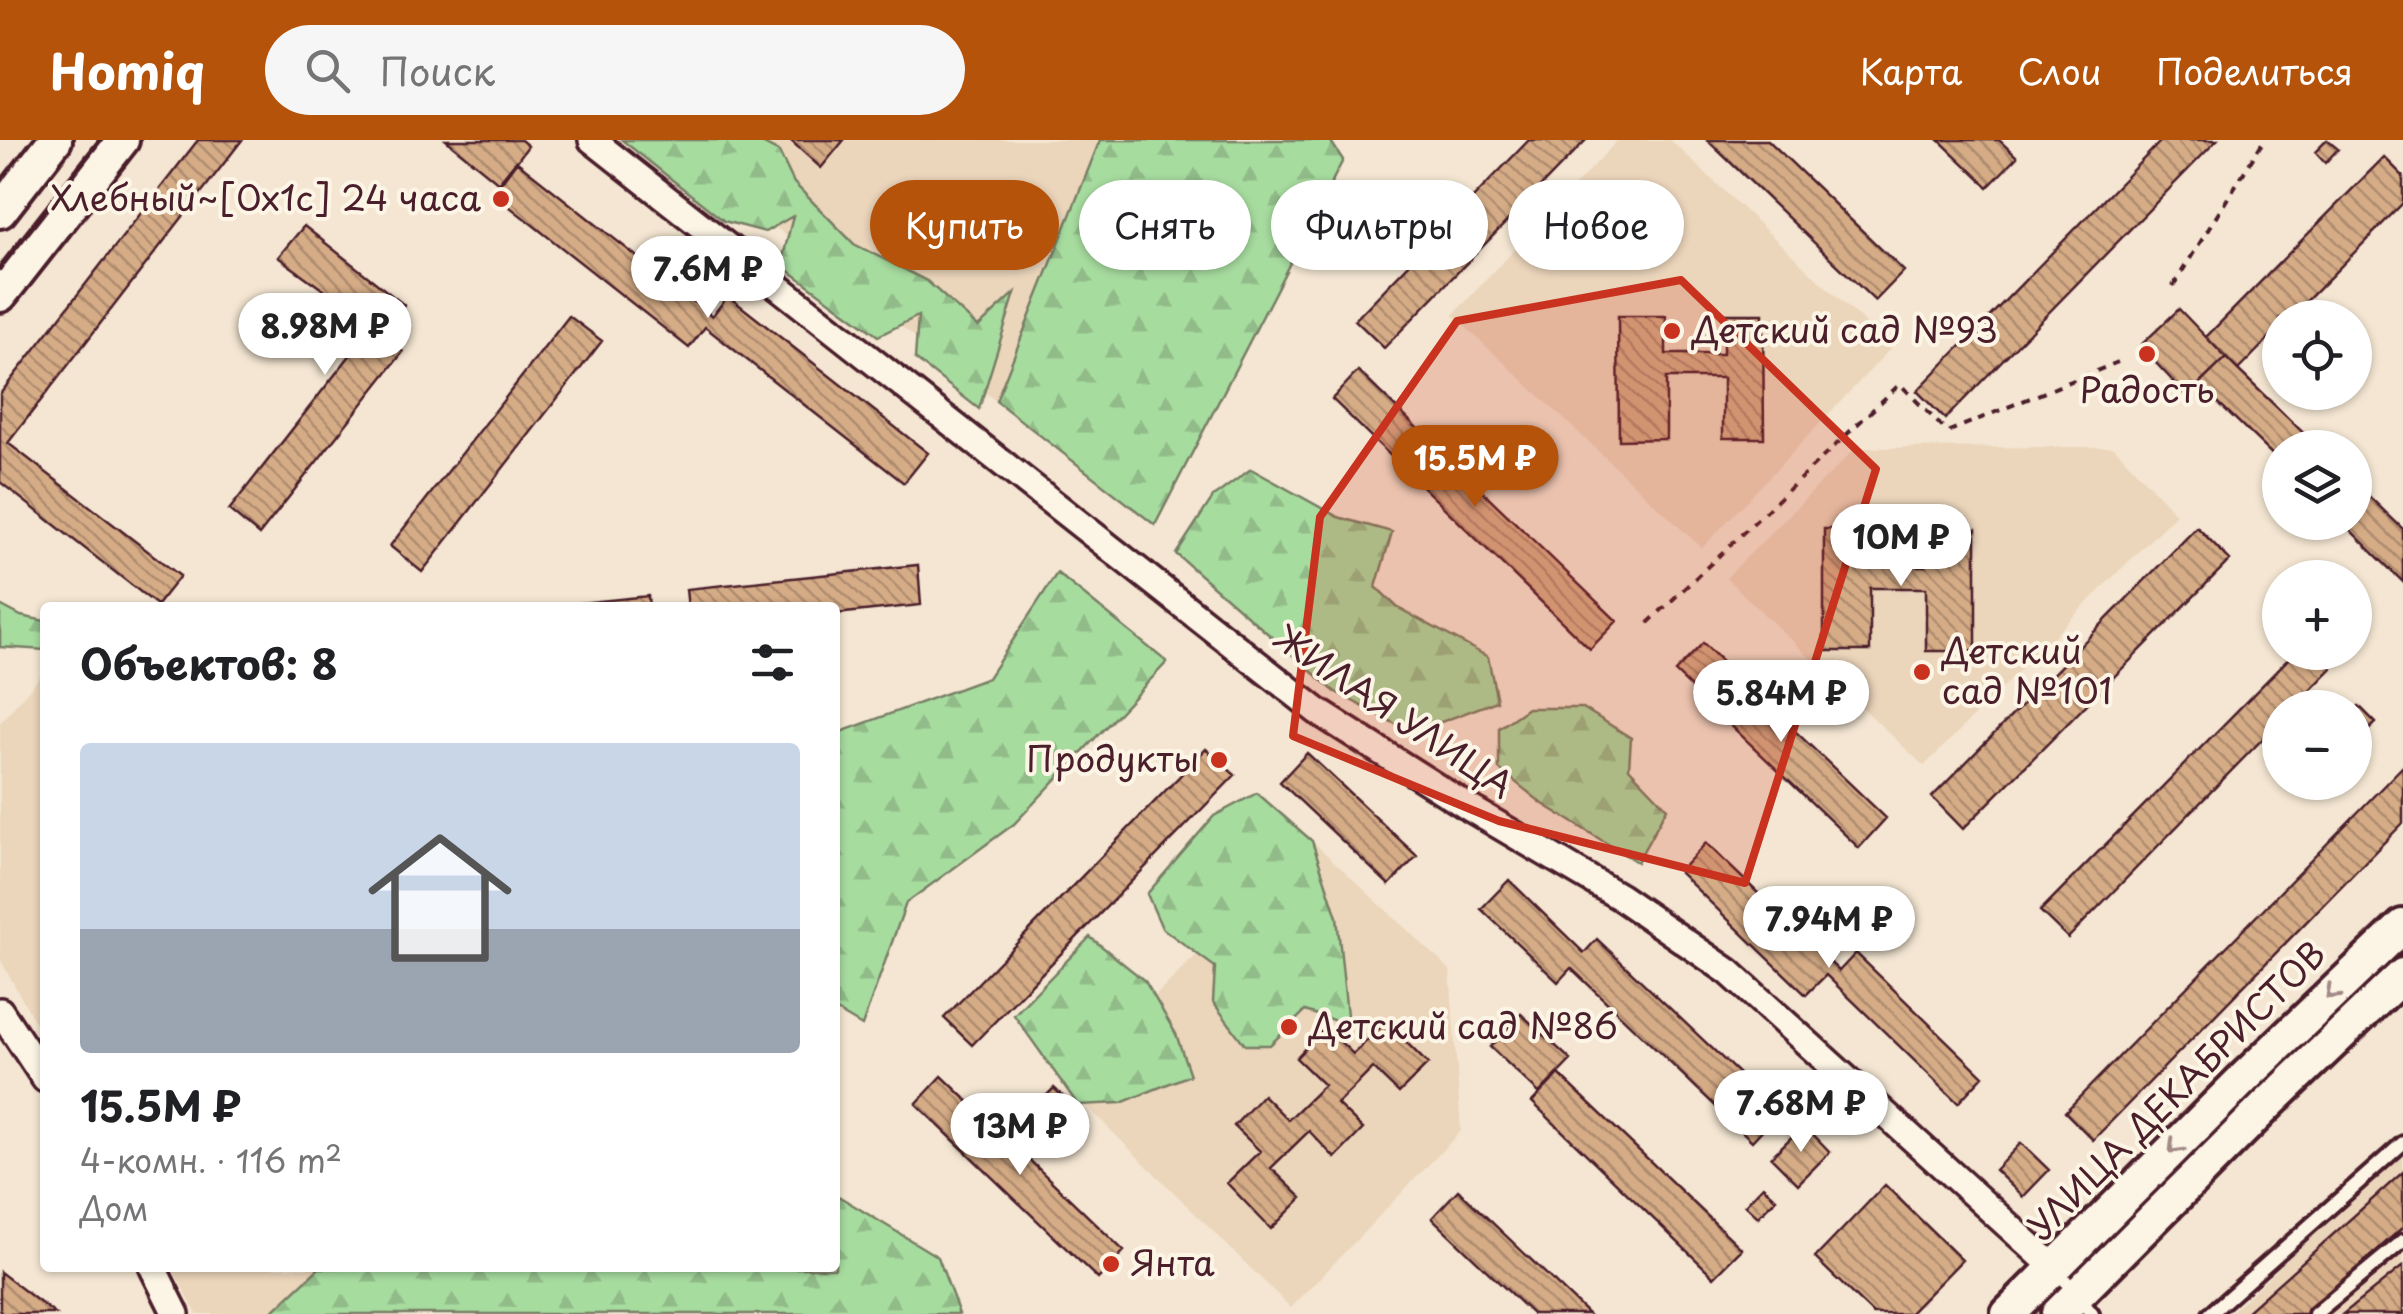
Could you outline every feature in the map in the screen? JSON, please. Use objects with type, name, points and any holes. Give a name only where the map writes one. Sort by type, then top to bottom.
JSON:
[{"type":"street","points":[[0,210],[55,140]]},
{"type":"street","points":[[0,295],[122,140]]},
{"type":"street","name":"ЖИЛАЯ УЛИЦА","points":[[592,140],[1317,712],[1620,898],[1730,972],[2056,1269]]},
{"type":"street","name":"УЛИЦА ДЕКАБРИСТОВ","points":[[2008,1314],[2403,926]]},
{"type":"street","name":"УЛИЦА ДЕКАБРИСТОВ","points":[[2076,1308],[2212,1158],[2403,974]]},
{"type":"street","points":[[0,1011],[40,1071]]},
{"type":"street","points":[[155,1272],[176,1314]]},
{"type":"lane","points":[[2210,1314],[2403,1142]]},
{"type":"lane","points":[[2316,1314],[2403,1241]]},
{"type":"lane","points":[[2056,1269],[2076,1308]]},
{"type":"path","points":[[2173,286],[2264,140]]},
{"type":"path","points":[[1648,622],[1900,384],[1947,432],[2118,362]]},
{"type":"highlighted area","points":[[1681,280],[1876,469],[1745,883],[1499,821],[1293,736],[1320,517],[1457,321]]},
{"type":"shaded area","points":[[665,140],[1100,140],[1084,180],[1079,180],[1079,193],[1059,243],[1059,180],[870,180],[870,270],[1048,270],[996,401]]},
{"type":"shaded area","name":"Детский сад №93","points":[[1618,140],[1670,140],[1891,348],[1702,548],[1453,315],[1508,257],[1508,270],[1684,270],[1684,180],[1580,180]]},
{"type":"shaded area","name":"Детский сад №101","points":[[2114,447],[2176,514],[1924,766],[1726,578],[1856,448]]},
{"type":"shaded area","points":[[40,677],[40,1031],[0,959],[0,723]]},
{"type":"shaded area","name":"Детский сад №86","points":[[1312,841],[1450,970],[1461,1131],[1291,1308],[1065,1085]]},
{"type":"shaded area","points":[[2403,1156],[2403,1314],[2229,1314],[2311,1238]]},
{"type":"shaded area","points":[[174,1272],[480,1272],[434,1314],[197,1314]]},
{"type":"green space","points":[[622,140],[756,140],[779,152],[794,183],[854,244],[870,252],[870,270],[905,270],[927,281],[978,327],[1015,293],[979,409],[915,359],[918,316],[878,336],[781,265],[793,216],[765,232],[724,221]]},
{"type":"green space","points":[[1100,140],[1330,140],[1343,160],[1333,180],[1271,180],[1271,270],[1286,270],[1155,525],[996,401],[1048,270],[1059,270],[1059,243],[1079,193],[1079,270],[1251,270],[1251,180],[1084,180]]},
{"type":"green space","points":[[1251,469],[1338,517],[1392,532],[1376,587],[1397,607],[1488,657],[1497,701],[1412,733],[1334,691],[1176,554],[1213,497]]},
{"type":"green space","points":[[1057,573],[1167,662],[1014,824],[906,903],[862,1026],[840,1013],[840,732],[988,678]]},
{"type":"green space","points":[[0,605],[40,620],[40,650],[0,647]]},
{"type":"green space","points":[[1528,708],[1583,708],[1631,738],[1629,768],[1667,808],[1637,862],[1543,804],[1499,769],[1499,728]]},
{"type":"green space","points":[[1257,793],[1312,841],[1337,917],[1348,1025],[1305,1011],[1270,1045],[1245,1045],[1213,1002],[1215,967],[1162,928],[1147,894],[1214,816]]},
{"type":"green space","points":[[1090,937],[1145,981],[1176,1034],[1190,1075],[1121,1103],[1078,1105],[1014,1015]]},
{"type":"green space","points":[[2403,943],[2403,958],[2090,1263],[2086,1255]]},
{"type":"green space","points":[[840,1197],[938,1257],[959,1314],[270,1314],[315,1272],[840,1272]]},
{"type":"building","points":[[198,140],[242,140],[8,443],[180,576],[159,602],[153,602],[0,482],[0,394]]},
{"type":"building","points":[[446,140],[521,140],[528,146],[500,184]]},
{"type":"building","points":[[790,140],[844,140],[821,168]]},
{"type":"building","points":[[1529,140],[1586,140],[1547,180],[1508,180],[1508,220],[1488,241],[1488,182]]},
{"type":"building","points":[[1707,140],[1768,140],[1904,271],[1875,301]]},
{"type":"building","points":[[1939,140],[1999,140],[2017,157],[1988,187]]},
{"type":"building","points":[[2162,140],[2217,140],[1945,419],[1917,391]]},
{"type":"building","points":[[2327,140],[2338,149],[2325,163],[2315,152]]},
{"type":"building","points":[[2384,157],[2403,176],[2403,203],[2308,300],[2262,300],[2262,345],[2238,370],[2206,337]]},
{"type":"building","points":[[516,161],[712,316],[728,296],[928,453],[904,483],[705,327],[689,348],[491,192]]},
{"type":"building","points":[[304,226],[404,305],[381,334],[403,352],[259,535],[229,510],[373,326],[278,257]]},
{"type":"building","points":[[1403,270],[1460,270],[1384,348],[1355,320]]},
{"type":"building","points":[[2179,309],[2226,358],[2187,396],[2140,346]]},
{"type":"building","points":[[1723,314],[1763,314],[1764,438],[1723,438],[1723,378],[1666,378],[1666,439],[1619,440],[1618,316],[1666,316],[1666,354],[1723,354]]},
{"type":"building","points":[[569,316],[602,341],[422,572],[390,546]]},
{"type":"building","points":[[2226,358],[2262,393],[2262,410],[2280,410],[2300,430],[2262,430],[2262,445],[2199,384]]},
{"type":"building","points":[[1358,371],[1617,621],[1590,649],[1332,399]]},
{"type":"building","points":[[2372,499],[2403,529],[2403,582],[2360,540],[2372,540]]},
{"type":"building","points":[[2197,527],[2230,560],[1963,829],[1932,797]]},
{"type":"building","points":[[1824,529],[1870,529],[1870,566],[1926,566],[1926,529],[1976,529],[1976,651],[1926,651],[1926,588],[1870,588],[1870,651],[1824,651]]},
{"type":"building","points":[[918,565],[921,605],[840,613],[840,602],[687,602],[686,589]]},
{"type":"building","points":[[648,596],[648,602],[589,602]]},
{"type":"building","points":[[1703,643],[1886,818],[1859,848],[1675,672]]},
{"type":"building","points":[[2277,670],[2330,670],[2311,690],[2262,690],[2262,739],[2068,938],[2040,911]]},
{"type":"building","points":[[1206,749],[1235,775],[972,1045],[944,1018]]},
{"type":"building","points":[[1307,753],[1417,856],[1389,885],[1280,782]]},
{"type":"building","points":[[2403,766],[2403,823],[2093,1140],[2065,1112]]},
{"type":"building","points":[[1706,843],[1839,971],[1856,953],[1983,1076],[1958,1103],[1826,975],[1806,995],[1679,872]]},
{"type":"building","points":[[1509,880],[1584,953],[1597,939],[1779,1112],[1752,1141],[1571,968],[1558,982],[1481,909]]},
{"type":"building","points":[[1521,1014],[1571,1060],[1539,1093],[1490,1047]]},
{"type":"building","points":[[1386,1022],[1428,1064],[1399,1093],[1373,1068],[1337,1104],[1363,1129],[1335,1158],[1309,1131],[1271,1168],[1302,1198],[1271,1229],[1227,1183],[1260,1151],[1234,1126],[1263,1095],[1288,1120],[1324,1085],[1296,1058],[1325,1027],[1353,1054]]},
{"type":"building","points":[[1559,1074],[1742,1249],[1714,1277],[1532,1102]]},
{"type":"building","points":[[942,1076],[1124,1251],[1098,1279],[916,1104]]},
{"type":"building","points":[[1054,1088],[1068,1101],[1055,1115],[1041,1101]]},
{"type":"building","points":[[1804,1125],[1830,1152],[1798,1184],[1771,1157]]},
{"type":"building","points":[[2021,1143],[2049,1170],[2023,1197],[1995,1170]]},
{"type":"building","points":[[2403,1172],[2403,1227],[2306,1314],[2244,1314]]},
{"type":"building","points":[[1885,1185],[1962,1260],[1909,1314],[1873,1314],[1815,1258]]},
{"type":"building","points":[[1763,1186],[1776,1199],[1758,1217],[1745,1205]]},
{"type":"building","points":[[1458,1190],[1588,1314],[1532,1314],[1432,1218]]},
{"type":"building","points":[[2403,1266],[2403,1314],[2343,1314]]},
{"type":"building","points":[[0,1272],[55,1314],[0,1314]]},
{"type":"tram line","points":[[0,270],[102,140]]},
{"type":"place","name":"Хлебный~[0x1c] 24 часа","points":[[501,199]]},
{"type":"place","name":"Детский сад №93","points":[[1672,331]]},
{"type":"place","name":"Радость","points":[[2147,354]]},
{"type":"place","name":"Детский сад №101","points":[[1922,672]]},
{"type":"place","name":"Продукты","points":[[1219,760]]},
{"type":"place","name":"Детский сад №86","points":[[1289,1027]]},
{"type":"place","name":"Янта","points":[[1111,1264]]}]
